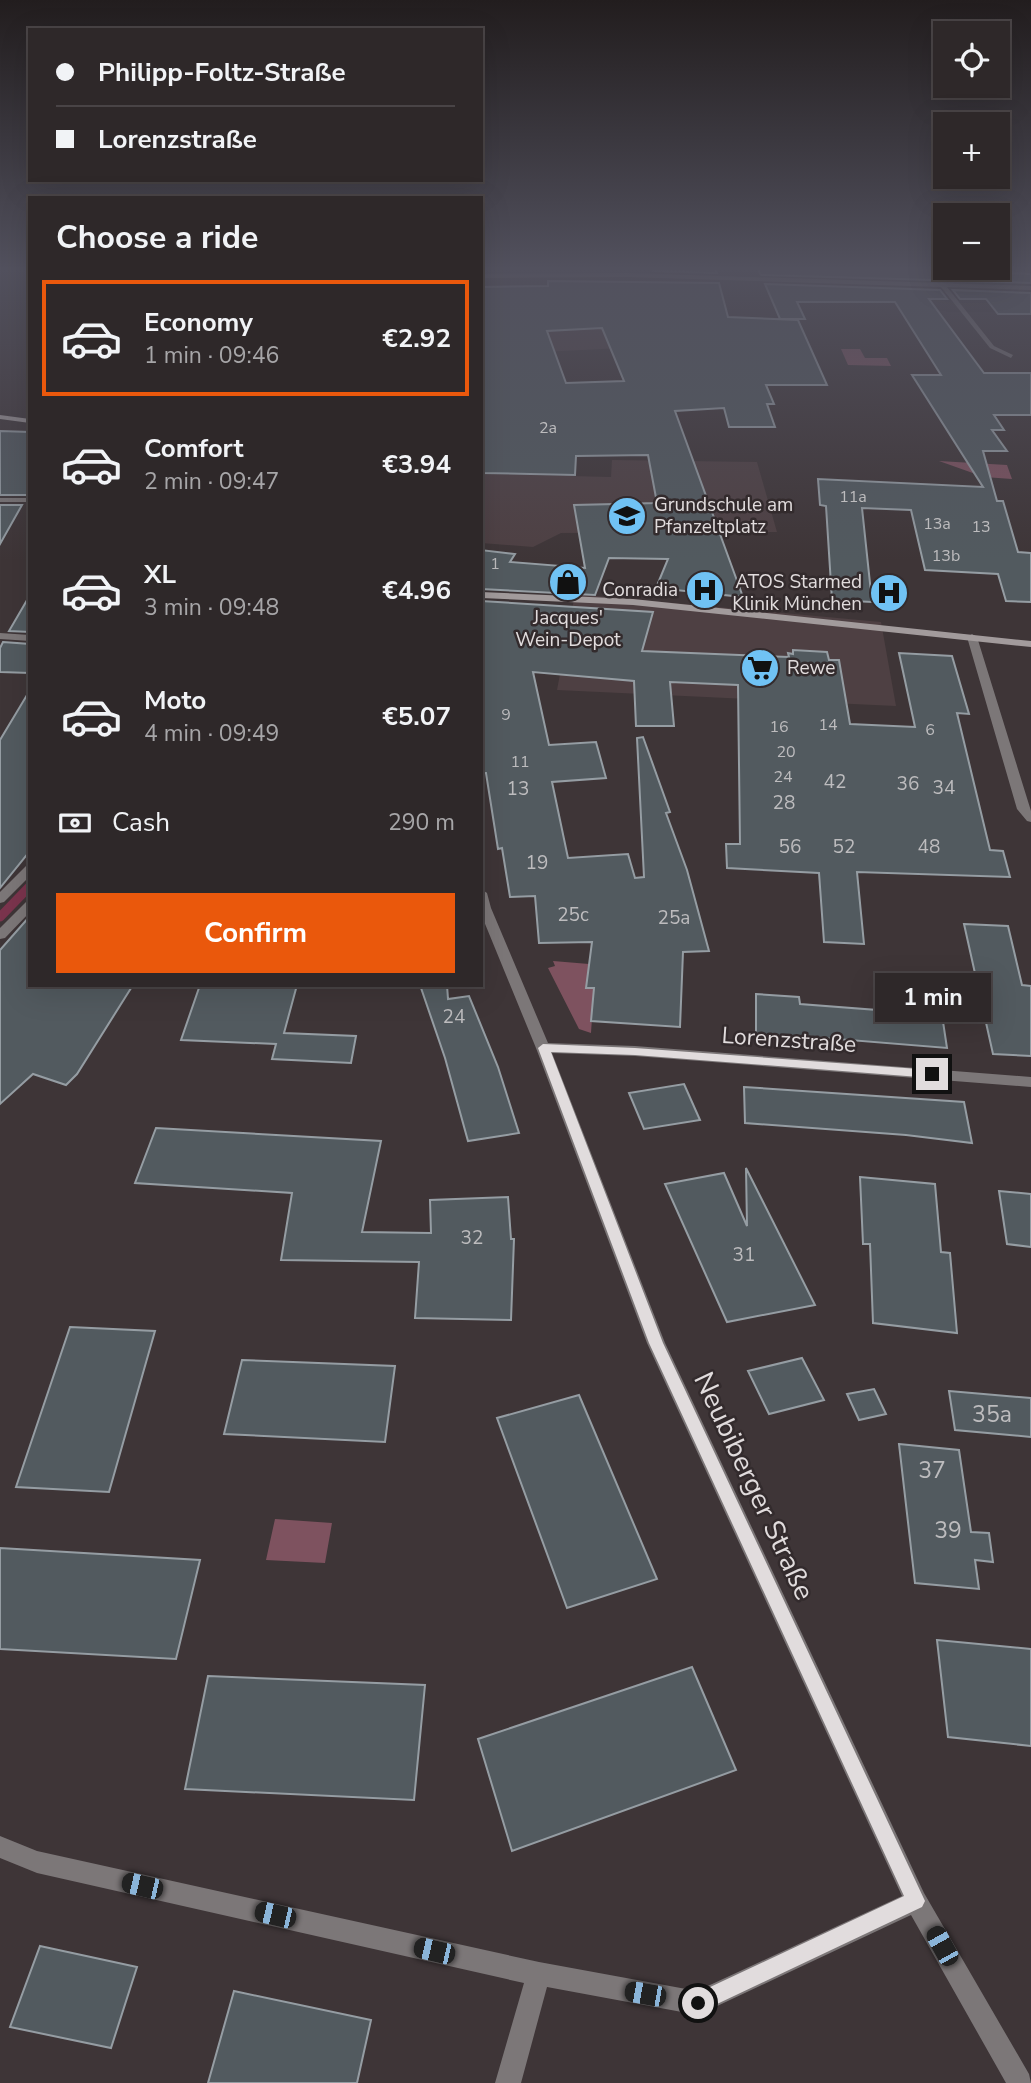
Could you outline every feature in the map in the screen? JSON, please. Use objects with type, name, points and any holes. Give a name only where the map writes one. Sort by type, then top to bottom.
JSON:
[{"type":"main road","points":[[0,417],[28,421]]},
{"type":"main road","points":[[483,596],[636,603],[1031,644]]},
{"type":"street","points":[[0,500],[28,500]]},
{"type":"street","points":[[0,636],[28,638]]},
{"type":"street","points":[[972,637],[1023,809],[1031,819]]},
{"type":"street","points":[[0,899],[28,871]]},
{"type":"street","name":"Neubiberger Straße","points":[[483,900],[543,1048],[656,1343],[916,1901],[1020,2083]]},
{"type":"street","points":[[0,935],[28,907]]},
{"type":"street","name":"Lorenzstraße","points":[[543,1048],[649,1052],[1031,1082]]},
{"type":"street","points":[[0,1847],[37,1862],[540,1974],[698,2003],[916,1901]]},
{"type":"street","points":[[508,2083],[540,1974]]},
{"type":"shaded area","name":"Grundschule am Pfanzeltplatz","points":[[612,460],[757,462],[777,532],[561,533],[533,547],[483,543],[483,474],[611,477]]},
{"type":"shaded area","points":[[939,461],[1007,465],[1012,479],[984,477]]},
{"type":"shaded area","points":[[575,594],[881,622],[896,706],[557,690]]},
{"type":"shaded area","points":[[553,961],[589,964],[586,987],[594,988],[591,1033],[579,1029],[548,968],[555,966]]},
{"type":"shaded area","points":[[275,1519],[332,1523],[325,1563],[266,1560]]},
{"type":"building","points":[[483,366],[560,366],[566,383],[624,381],[618,366],[819,366],[827,385],[766,385],[774,404],[767,404],[775,427],[729,427],[724,408],[675,411],[743,597],[656,588],[668,559],[609,558],[595,595],[483,589],[483,550],[515,554],[510,562],[585,568],[574,505],[657,503],[648,455],[576,456],[575,475],[483,473]]},
{"type":"building","points":[[935,366],[979,366],[984,373],[1031,373],[1031,415],[994,415],[1004,430],[992,430],[1007,451],[983,451],[997,501],[1003,501],[1018,552],[1031,553],[1031,602],[1006,601],[998,574],[925,570],[911,510],[862,508],[872,602],[832,600],[826,506],[820,505],[818,479],[983,487],[912,375],[941,375]]},
{"type":"building","points":[[0,431],[28,432],[28,493],[0,495]]},
{"type":"building","points":[[0,505],[22,505],[0,544]]},
{"type":"building","points":[[28,598],[28,632],[9,631]]},
{"type":"building","points":[[483,601],[653,612],[642,651],[789,657],[788,653],[793,654],[793,650],[827,652],[829,660],[839,660],[850,724],[915,727],[899,653],[952,656],[969,714],[957,713],[990,850],[1003,851],[1010,877],[857,872],[864,944],[824,942],[819,873],[727,868],[726,844],[740,844],[738,685],[670,682],[674,726],[636,726],[634,681],[533,672],[549,745],[596,742],[606,778],[552,782],[568,858],[628,854],[635,878],[644,877],[637,738],[643,737],[670,812],[666,813],[687,870],[709,951],[683,952],[680,1027],[591,1021],[594,988],[586,988],[592,942],[539,943],[535,896],[510,897],[502,848],[498,849],[486,773],[483,773]]},
{"type":"building","points":[[3,642],[28,644],[28,673],[0,672],[0,648]]},
{"type":"building","points":[[28,693],[28,853],[0,888],[0,740]]},
{"type":"building","points":[[28,918],[28,987],[132,987],[77,1074],[66,1085],[33,1074],[0,1104],[0,950]]},
{"type":"building","points":[[964,924],[1008,926],[1022,985],[1031,986],[1031,1056],[993,1054]]},
{"type":"building","points":[[199,987],[296,987],[284,1033],[356,1036],[351,1063],[272,1059],[276,1044],[181,1040]]},
{"type":"building","points":[[421,987],[447,987],[448,999],[469,996],[498,1067],[519,1133],[468,1141],[445,1058]]},
{"type":"building","points":[[756,994],[799,997],[800,1004],[942,1015],[947,1048],[801,1036],[801,1039],[756,1036]]},
{"type":"building","points":[[684,1084],[700,1120],[644,1129],[629,1093]]},
{"type":"building","points":[[744,1087],[964,1102],[972,1143],[906,1135],[745,1123]]},
{"type":"building","points":[[156,1128],[381,1141],[362,1232],[431,1233],[430,1200],[508,1197],[511,1239],[514,1239],[511,1320],[415,1318],[419,1262],[281,1260],[292,1193],[135,1183]]},
{"type":"building","points":[[746,1168],[815,1305],[727,1322],[665,1184],[724,1173],[747,1226]]},
{"type":"building","points":[[860,1177],[935,1184],[941,1252],[950,1253],[957,1333],[873,1323],[870,1244],[863,1244]]},
{"type":"building","points":[[999,1191],[1031,1194],[1031,1247],[1007,1244]]},
{"type":"building","points":[[70,1327],[155,1331],[109,1492],[16,1487]]},
{"type":"building","points":[[802,1358],[824,1400],[769,1414],[748,1371]]},
{"type":"building","points":[[242,1360],[395,1366],[385,1442],[224,1434]]},
{"type":"building","points":[[874,1389],[886,1414],[859,1420],[847,1394]]},
{"type":"building","points":[[949,1391],[1031,1398],[1031,1437],[955,1430]]},
{"type":"building","points":[[579,1395],[657,1579],[567,1608],[497,1418]]},
{"type":"building","points":[[899,1444],[959,1450],[971,1532],[989,1533],[993,1562],[975,1560],[979,1589],[915,1583]]},
{"type":"building","points":[[0,1548],[200,1560],[176,1659],[0,1649]]},
{"type":"building","points":[[937,1640],[1031,1649],[1031,1746],[948,1737]]},
{"type":"building","points":[[692,1667],[736,1770],[512,1851],[478,1739]]},
{"type":"building","points":[[208,1676],[425,1685],[414,1800],[185,1789]]},
{"type":"building","points":[[40,1946],[137,1967],[111,2048],[10,2027]]},
{"type":"building","points":[[234,1991],[371,2020],[357,2083],[208,2083]]},
{"type":"waterway","points":[[0,917],[28,888]]},
{"type":"place","name":"Grundschule am Pfanzeltplatz","points":[[627,516]]},
{"type":"place","name":"Jacques' Wein-Depot","points":[[568,582]]},
{"type":"place","name":"Conradia","points":[[705,590]]},
{"type":"place","name":"ATOS Starmed Klinik München","points":[[889,593]]},
{"type":"place","name":"Rewe","points":[[760,668]]},
{"type":"route","points":[[698,2003],[916,1901],[656,1343],[543,1048],[635,1052],[932,1074]]}]
